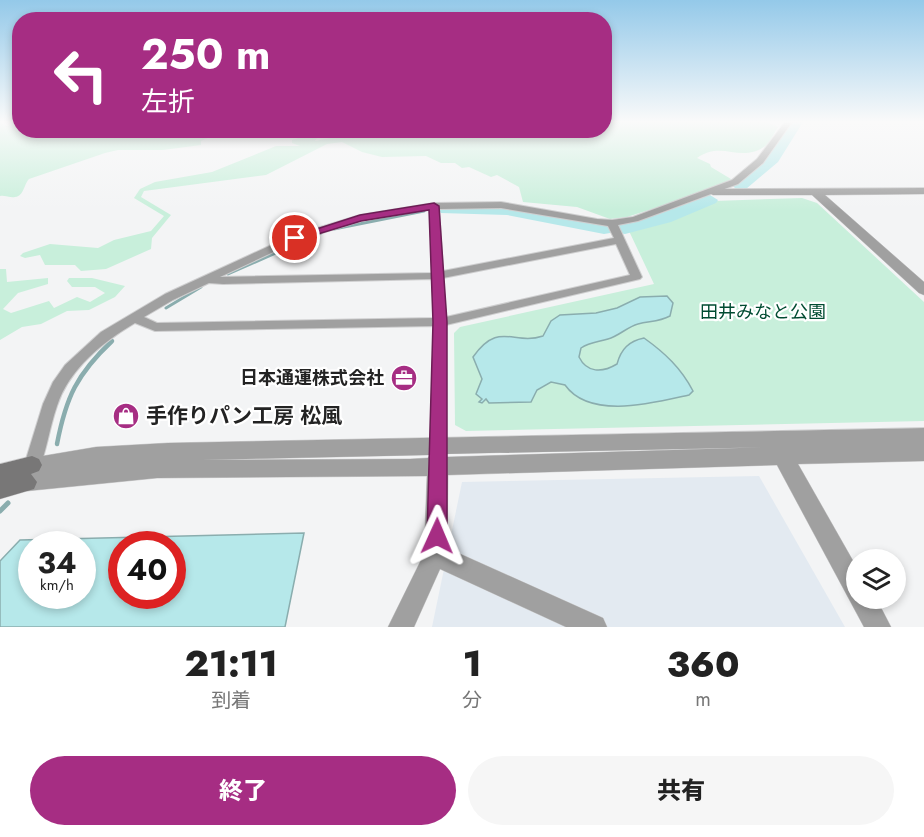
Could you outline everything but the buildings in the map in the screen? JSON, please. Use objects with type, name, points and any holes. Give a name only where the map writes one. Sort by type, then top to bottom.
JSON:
[{"type":"main road","points":[[0,473],[30,474]]},
{"type":"main road","points":[[0,489],[30,474]]},
{"type":"street","points":[[767,151],[760,161],[735,182],[635,219],[612,223],[501,205],[434,206],[388,212],[317,230],[206,279],[105,335],[70,369],[58,386],[50,404],[30,474],[438,456],[778,448],[924,452]]},
{"type":"street","points":[[713,192],[924,192]]},
{"type":"street","points":[[816,193],[924,291]]},
{"type":"street","points":[[401,627],[435,555],[440,322],[434,206]]},
{"type":"street","points":[[134,318],[155,327],[440,322],[636,277],[612,223]]},
{"type":"street","points":[[206,279],[223,281],[437,276],[620,240]]},
{"type":"street","points":[[778,448],[924,436]]},
{"type":"street","points":[[778,448],[846,570]]},
{"type":"street","points":[[435,555],[594,627]]},
{"type":"street","points":[[868,609],[879,627]]},
{"type":"shaded area","points":[[759,476],[845,627],[432,627],[462,482]]},
{"type":"green space","points":[[0,151],[113,151],[29,179],[18,196],[0,196]]},
{"type":"green space","points":[[263,151],[313,151],[266,175],[144,191],[141,197],[171,215],[152,238],[151,249],[106,269],[81,271],[75,265],[45,265],[40,255],[25,258],[20,256],[50,244],[98,248],[114,240],[151,231],[164,216],[134,198],[140,189],[155,182],[212,172]]},
{"type":"green space","points":[[713,151],[697,158],[731,179],[708,191],[627,217],[610,219],[577,207],[523,202],[519,187],[497,175],[491,177],[469,167],[462,168],[455,163],[441,163],[426,156],[382,157],[362,152]]},
{"type":"green space","points":[[725,151],[754,151],[746,153]]},
{"type":"green space","name":"田井みなと公園","points":[[802,198],[817,203],[924,302],[924,421],[466,431],[455,425],[454,333],[460,327],[654,284],[629,231],[714,201]]},
{"type":"green space","points":[[0,269],[6,269],[7,282],[48,278],[48,284],[18,293],[3,309],[11,313],[49,301],[54,308],[77,297],[90,302],[105,293],[95,287],[72,287],[67,281],[69,278],[92,278],[125,286],[115,297],[89,310],[67,311],[41,324],[22,327],[0,340]]},
{"type":"water","points":[[667,296],[673,303],[670,316],[634,325],[612,338],[588,344],[581,348],[579,357],[591,369],[606,369],[617,364],[623,350],[630,344],[644,338],[666,355],[678,368],[693,391],[689,395],[641,405],[606,406],[576,396],[565,385],[551,382],[537,390],[531,402],[489,403],[486,399],[482,403],[479,402],[482,399],[476,394],[482,379],[473,357],[482,346],[491,340],[506,336],[532,338],[543,336],[551,321],[560,315],[596,313],[617,308],[640,297]]},
{"type":"water","points":[[304,533],[285,627],[0,627],[0,561],[18,542],[18,609],[96,609],[96,538],[108,538],[108,609],[186,609],[186,536]]},
{"type":"waterway","points":[[741,186],[773,159],[778,151]]},
{"type":"waterway","points":[[625,229],[665,218],[710,200]]},
{"type":"waterway","points":[[447,210],[507,210],[604,229]]},
{"type":"waterway","points":[[334,229],[424,211]]},
{"type":"waterway","points":[[228,274],[321,233]]},
{"type":"waterway","points":[[166,308],[201,287]]},
{"type":"waterway","points":[[57,444],[64,413],[75,387],[90,364],[112,341]]},
{"type":"waterway","points":[[0,511],[8,503]]},
{"type":"place","name":"日本通運株式会社","points":[[404,378]]},
{"type":"place","name":"手作りパン工房 松風","points":[[126,416]]},
{"type":"route","points":[[295,238],[360,218],[434,206],[440,322],[437,536]]}]
